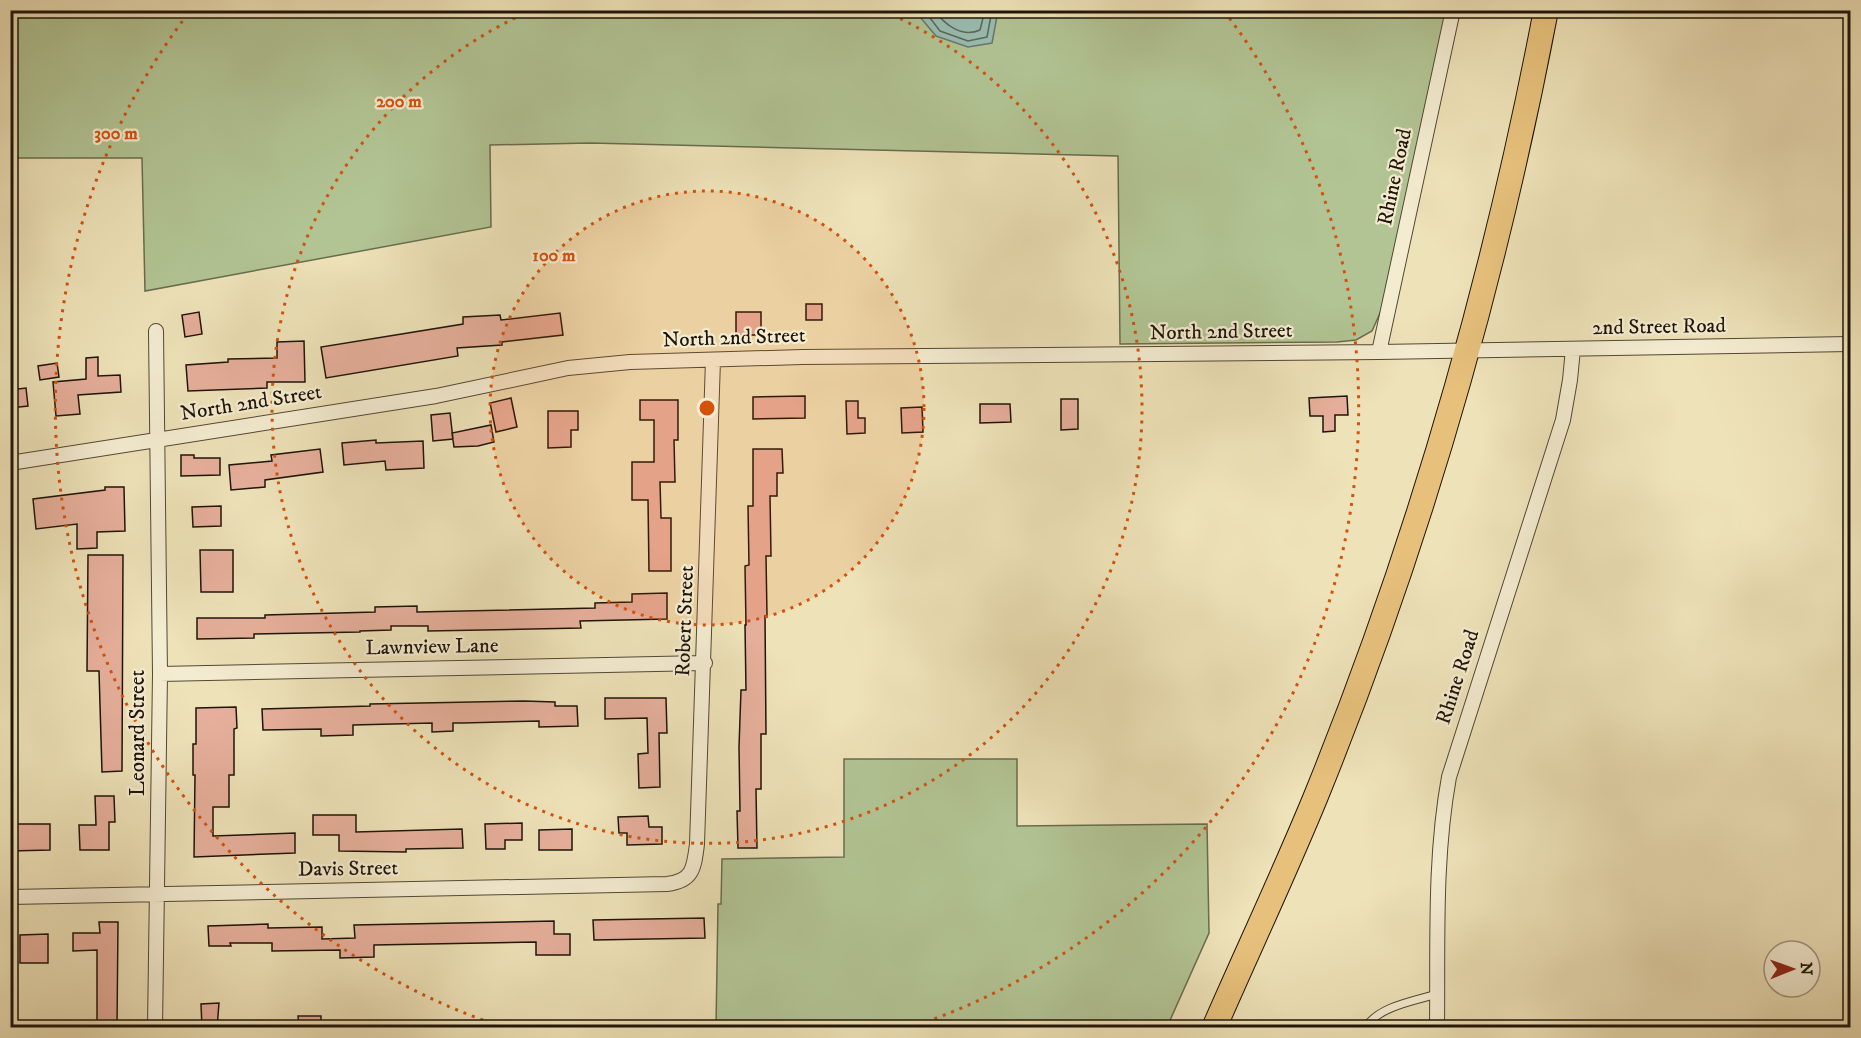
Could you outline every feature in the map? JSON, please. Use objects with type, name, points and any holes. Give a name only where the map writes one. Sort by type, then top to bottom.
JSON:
[{"type":"highway","points":[[1214,1028],[1316,795],[1380,625],[1438,449],[1501,222],[1546,10]]},
{"type":"street","name":"Rhine Road","points":[[1379,352],[1453,10]]},
{"type":"street","name":"Leonard Street","points":[[155,1028],[160,674],[156,331]]},
{"type":"street","name":"2nd Street Road","points":[[1467,349],[1851,344]]},
{"type":"street","name":"North 2nd Street","points":[[10,463],[157,438],[436,396],[568,368],[630,362],[802,357],[1379,352],[1467,349]]},
{"type":"street","name":"Rhine Road","points":[[1437,1028],[1441,837],[1449,777],[1563,420],[1573,349]]},
{"type":"street","name":"Robert Street","points":[[685,880],[690,875],[696,859],[698,844],[713,360]]},
{"type":"street","name":"Lawnview Lane","points":[[160,674],[705,663]]},
{"type":"street","name":"Davis Street","points":[[10,897],[667,884],[685,880]]},
{"type":"lane","points":[[1365,1028],[1370,1021],[1388,1010],[1437,994]]},
{"type":"green space","points":[[10,11],[1450,11],[1419,136],[1385,302],[1372,331],[1356,340],[1337,342],[1120,344],[1118,156],[590,143],[490,145],[491,227],[145,291],[142,158],[11,158]]},
{"type":"green space","points":[[844,759],[1017,759],[1017,826],[1207,824],[1209,933],[1167,1027],[716,1027],[718,904],[721,904],[722,859],[844,857]]},
{"type":"water","points":[[915,11],[998,11],[992,43],[968,47],[936,36]]},
{"type":"building","points":[[806,304],[822,304],[822,320],[806,320]]},
{"type":"building","points":[[199,312],[202,334],[185,337],[182,315]]},
{"type":"building","points":[[736,312],[761,312],[761,335],[736,335]]},
{"type":"building","points":[[560,313],[563,335],[502,342],[502,345],[457,348],[458,356],[326,378],[321,347],[463,324],[463,317],[500,315],[501,320]]},
{"type":"building","points":[[304,341],[305,382],[267,382],[267,388],[188,391],[186,365],[228,362],[228,359],[277,358],[277,342]]},
{"type":"building","points":[[98,357],[98,376],[120,375],[121,392],[78,395],[80,414],[56,416],[53,382],[86,379],[86,358]]},
{"type":"building","points":[[57,363],[59,377],[40,380],[38,366]]},
{"type":"building","points":[[26,388],[28,406],[10,408],[10,390]]},
{"type":"building","points":[[805,396],[805,418],[753,419],[753,397]]},
{"type":"building","points":[[1347,396],[1348,415],[1335,415],[1335,431],[1323,432],[1323,416],[1310,416],[1309,398]]},
{"type":"building","points":[[511,398],[517,427],[496,432],[490,403]]},
{"type":"building","points":[[1061,399],[1078,399],[1078,429],[1061,430]]},
{"type":"building","points":[[640,400],[678,400],[678,440],[674,440],[675,482],[660,482],[661,518],[671,518],[671,571],[649,571],[648,500],[632,500],[632,462],[654,462],[654,420],[640,420]]},
{"type":"building","points":[[846,401],[858,401],[858,418],[865,418],[865,433],[847,434]]},
{"type":"building","points":[[980,404],[1010,404],[1011,422],[980,423]]},
{"type":"building","points":[[922,407],[923,432],[902,433],[901,408]]},
{"type":"building","points":[[548,411],[578,411],[578,430],[571,430],[571,447],[548,448]]},
{"type":"building","points":[[450,413],[453,439],[433,441],[431,415]]},
{"type":"building","points":[[491,425],[494,442],[478,446],[454,447],[452,433]]},
{"type":"building","points":[[376,440],[376,443],[423,441],[424,468],[386,470],[385,461],[344,465],[342,443]]},
{"type":"building","points":[[320,449],[323,472],[265,480],[265,487],[231,490],[229,465],[272,461],[271,455]]},
{"type":"building","points":[[753,449],[782,449],[783,473],[777,473],[777,496],[770,496],[771,556],[766,556],[766,734],[761,734],[761,789],[756,789],[757,848],[738,848],[741,690],[746,690],[745,566],[749,565],[748,506],[753,506]]},
{"type":"building","points":[[181,455],[194,455],[194,458],[220,458],[220,475],[181,476]]},
{"type":"building","points":[[105,487],[124,487],[125,531],[97,532],[97,548],[77,549],[77,524],[36,529],[33,499],[105,490]]},
{"type":"building","points":[[221,506],[221,526],[193,527],[192,507]]},
{"type":"building","points":[[200,550],[233,550],[233,592],[201,592]]},
{"type":"building","points":[[88,555],[123,555],[122,771],[102,772],[99,671],[87,671]]},
{"type":"building","points":[[667,593],[667,619],[580,621],[581,628],[428,631],[428,626],[391,626],[391,630],[254,634],[254,638],[197,639],[197,618],[265,618],[265,615],[375,612],[375,607],[417,606],[417,612],[595,608],[595,603],[632,602],[632,594]]},
{"type":"building","points":[[605,698],[666,698],[667,733],[659,733],[660,787],[639,788],[638,754],[648,753],[647,718],[605,719]]},
{"type":"building","points":[[555,702],[555,706],[577,706],[578,726],[539,727],[539,721],[453,723],[453,731],[432,732],[432,723],[353,725],[353,735],[321,736],[321,729],[263,730],[262,709]]},
{"type":"building","points":[[236,707],[234,775],[229,775],[229,807],[213,807],[213,836],[295,833],[295,853],[194,857],[193,744],[196,744],[196,708]]},
{"type":"building","points":[[95,796],[114,796],[115,822],[109,822],[109,850],[80,850],[79,825],[96,825]]},
{"type":"building","points":[[313,815],[356,815],[356,832],[462,829],[463,848],[406,849],[406,852],[339,851],[339,835],[313,835]]},
{"type":"building","points":[[648,816],[649,827],[662,827],[662,844],[627,845],[627,833],[619,833],[618,817]]},
{"type":"building","points":[[522,823],[522,840],[505,840],[505,849],[486,849],[485,824]]},
{"type":"building","points":[[10,824],[50,824],[50,850],[10,851]]},
{"type":"building","points":[[572,829],[572,850],[539,850],[539,830]]},
{"type":"building","points":[[704,918],[705,938],[594,940],[593,920]]},
{"type":"building","points":[[554,921],[554,934],[570,934],[570,955],[536,955],[536,942],[374,945],[374,957],[340,958],[340,950],[272,951],[272,943],[230,943],[231,946],[209,946],[208,926],[268,924],[268,928],[322,927],[322,939],[355,938],[354,925]]},
{"type":"building","points":[[99,922],[118,922],[117,1028],[97,1028],[97,950],[73,951],[73,933],[100,933]]},
{"type":"building","points":[[48,934],[48,963],[20,963],[20,935]]},
{"type":"building","points":[[219,1003],[217,1028],[202,1028],[201,1004]]},
{"type":"building","points":[[298,1016],[321,1016],[321,1028],[299,1028]]}]
